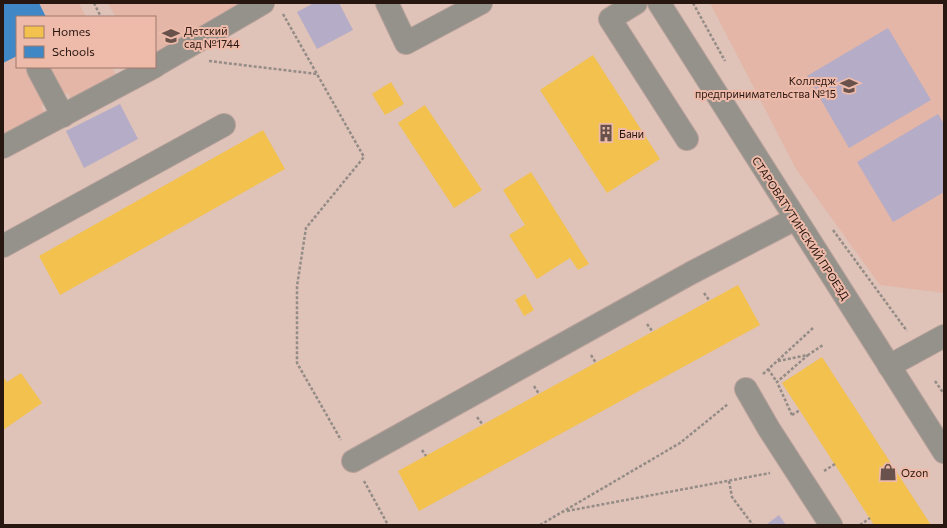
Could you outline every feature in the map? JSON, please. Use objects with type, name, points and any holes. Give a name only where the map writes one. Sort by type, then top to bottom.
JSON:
[{"type":"street","points":[[386,3],[406,43],[481,3]]},
{"type":"street","points":[[636,3],[610,19],[688,139]]},
{"type":"street","name":"СТАРОВАТУТИНСКИЙ ПРОЕЗД","points":[[659,3],[795,220],[944,452]]},
{"type":"street","points":[[160,64],[272,6]]},
{"type":"street","points":[[3,147],[153,68]]},
{"type":"street","points":[[38,69],[63,116]]},
{"type":"street","points":[[3,246],[224,125]]},
{"type":"street","points":[[353,461],[420,422],[691,273],[795,220]]},
{"type":"street","points":[[889,366],[944,336]]},
{"type":"street","points":[[746,389],[794,469],[831,525]]},
{"type":"path","points":[[94,3],[101,16]]},
{"type":"path","points":[[693,3],[728,64]]},
{"type":"path","points":[[272,6],[317,74],[364,157],[306,228],[297,286],[297,363],[388,525]]},
{"type":"path","points":[[160,64],[317,74]]},
{"type":"path","points":[[832,229],[910,334]]},
{"type":"path","points":[[540,525],[680,443],[746,389],[813,328]]},
{"type":"path","points":[[777,382],[808,355],[823,345]]},
{"type":"path","points":[[777,361],[808,355]]},
{"type":"path","points":[[768,369],[777,382],[792,415]]},
{"type":"path","points":[[936,381],[944,394]]},
{"type":"path","points":[[565,511],[794,469]]},
{"type":"path","points":[[729,481],[732,497],[753,525]]},
{"type":"path","points":[[860,525],[870,518]]},
{"type":"shaded area","points":[[3,3],[79,3],[86,16],[16,16],[16,68],[112,68],[117,77],[71,100],[68,93],[41,106],[45,114],[3,135]]},
{"type":"shaded area","name":"Детский сад №1744","points":[[108,3],[242,3],[156,54],[156,16],[115,16]]},
{"type":"shaded area","points":[[314,3],[339,3],[353,30],[317,49],[297,12]]},
{"type":"shaded area","name":"Колледж предпринимательства №15","points":[[710,3],[944,3],[944,293],[880,285],[796,169]]},
{"type":"shaded area","points":[[888,28],[931,100],[849,148],[807,76]]},
{"type":"shaded area","points":[[120,104],[138,139],[84,168],[66,131]]},
{"type":"shaded area","points":[[938,114],[944,124],[944,192],[893,222],[857,162]]},
{"type":"shaded area","points":[[779,515],[786,525],[766,525]]},
{"type":"building: Homes","name":"Бани","points":[[593,55],[660,159],[607,193],[540,90]]},
{"type":"building: Homes","points":[[391,82],[404,104],[385,115],[372,94]]},
{"type":"building: Homes","points":[[425,105],[482,190],[454,208],[398,123]]},
{"type":"building: Homes","points":[[263,130],[285,169],[60,295],[39,256]]},
{"type":"building: Homes","points":[[531,172],[589,264],[578,270],[570,258],[537,279],[509,235],[525,225],[503,190]]},
{"type":"building: Homes","points":[[738,285],[760,325],[419,511],[398,471]]},
{"type":"building: Homes","points":[[525,294],[534,310],[524,316],[515,300]]},
{"type":"building: Homes","points":[[822,357],[931,525],[874,525],[782,383]]},
{"type":"building: Homes","points":[[21,373],[42,403],[3,430],[3,379],[4,378],[7,382]]},
{"type":"building: Schools","points":[[3,3],[39,3],[46,16],[16,16],[16,56],[3,63]]},
{"type":"place","name":"Детский сад №1744","points":[[171,36]]},
{"type":"place","name":"Колледж предпринимательства №15","points":[[849,86]]},
{"type":"place","name":"Бани","points":[[606,133]]},
{"type":"place","name":"Ozon","points":[[888,472]]}]
